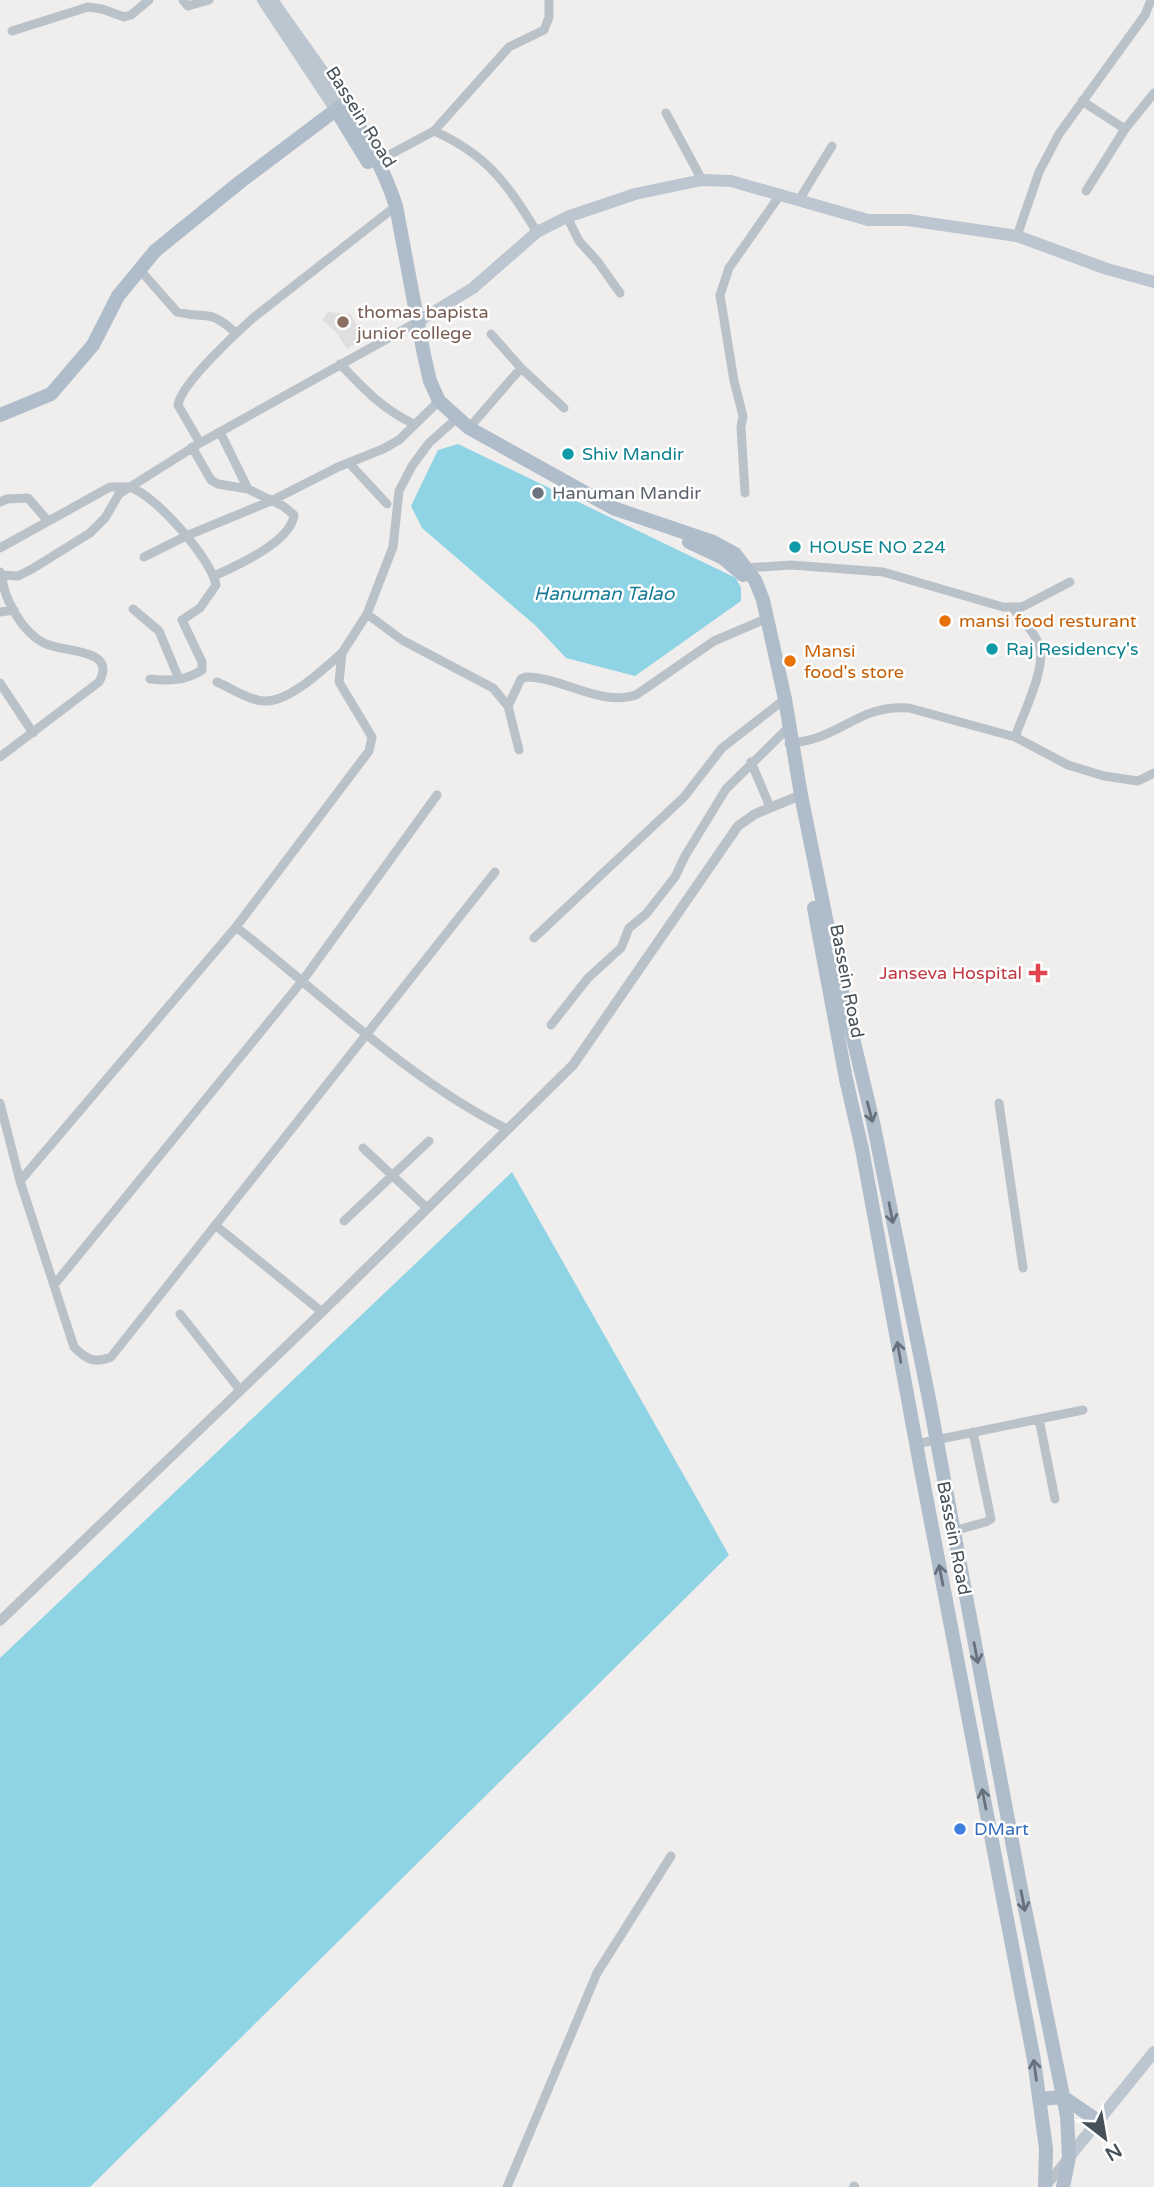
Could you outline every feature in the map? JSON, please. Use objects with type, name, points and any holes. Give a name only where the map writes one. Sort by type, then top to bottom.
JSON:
[{"type":"main road","name":"Bassein Road","points":[[263,0],[341,107]]},
{"type":"main road","name":"Bassein Road","points":[[272,0],[341,107],[393,208]]},
{"type":"main road","points":[[0,415],[51,394],[93,345],[118,296],[155,251],[187,223],[341,107],[367,139],[378,161],[393,208],[415,323],[437,403],[454,421],[603,512],[690,543],[744,569]]},
{"type":"main road","points":[[415,323],[473,288],[537,232],[567,217],[635,194],[702,180],[731,181],[869,220],[908,220],[1017,236],[1107,269],[1154,282]]},
{"type":"main road","points":[[454,421],[613,508],[713,542],[735,554],[744,569]]},
{"type":"main road","name":"Bassein Road","points":[[744,569],[755,580],[783,701],[827,980],[862,1149],[1016,1965],[1046,2149],[1045,2187]]},
{"type":"main road","name":"Bassein Road","points":[[798,796],[873,1122],[1067,2116],[1069,2157],[1063,2187]]},
{"type":"main road","points":[[884,1268],[901,1264]]},
{"type":"main road","points":[[998,1874],[1017,1870]]},
{"type":"main road","points":[[1016,1965],[1035,1960]]},
{"type":"main road","points":[[1069,2157],[1154,2052]]},
{"type":"main road","points":[[1039,2099],[1063,2097],[1098,2121]]},
{"type":"street","points":[[12,31],[88,6],[124,17],[131,15],[149,0]]},
{"type":"street","points":[[183,0],[188,6],[209,0]]},
{"type":"street","points":[[378,161],[434,131],[509,47],[544,30],[549,17],[549,0]]},
{"type":"street","points":[[1017,236],[1039,172],[1059,134],[1145,15],[1151,0]]},
{"type":"street","points":[[1086,191],[1125,129],[1154,93]]},
{"type":"street","points":[[1082,101],[1125,129]]},
{"type":"street","points":[[666,113],[702,180]]},
{"type":"street","points":[[434,131],[481,158],[504,180],[537,232]]},
{"type":"street","points":[[799,200],[832,146]]},
{"type":"street","points":[[745,493],[741,427],[743,416],[734,381],[720,295],[729,268],[779,195]]},
{"type":"street","points":[[214,576],[250,560],[279,538],[294,521],[294,515],[248,489],[218,484],[211,480],[178,405],[179,398],[236,333],[393,208]]},
{"type":"street","points":[[567,217],[579,241],[620,292]]},
{"type":"street","points":[[140,270],[177,312],[212,315],[236,333]]},
{"type":"street","points":[[0,757],[99,682],[103,675],[102,665],[96,657],[82,651],[58,649],[35,638],[1,588],[1,573],[18,576],[90,533],[105,518],[119,494],[196,445],[415,323]]},
{"type":"street","points":[[491,334],[521,368],[564,408]]},
{"type":"street","points":[[340,364],[370,396],[393,414],[414,424]]},
{"type":"street","points":[[469,428],[521,368]]},
{"type":"street","points":[[144,557],[399,440],[437,403]]},
{"type":"street","points":[[217,682],[260,701],[273,701],[290,694],[342,653],[367,614],[393,547],[399,491],[412,466],[429,443],[454,421]]},
{"type":"street","points":[[220,432],[248,489]]},
{"type":"street","points":[[349,463],[387,504]]},
{"type":"street","points":[[0,548],[110,486],[131,487],[154,502],[186,536],[214,576],[216,585],[200,608],[182,620],[202,662],[202,670],[195,675],[170,681],[150,679]]},
{"type":"street","points":[[0,502],[28,498],[48,520]]},
{"type":"street","points":[[744,569],[790,565],[883,572],[1003,607],[1022,607],[1070,582]]},
{"type":"street","points":[[1012,607],[1035,638],[1041,656],[1040,669],[1014,737]]},
{"type":"street","points":[[133,609],[159,631],[179,679]]},
{"type":"street","points":[[0,612],[14,610]]},
{"type":"street","points":[[367,614],[402,640],[493,688],[508,706],[519,750]]},
{"type":"street","points":[[508,706],[521,679],[526,677],[607,697],[624,699],[636,695],[714,641],[765,619]]},
{"type":"street","points":[[20,1181],[236,927],[369,751],[372,737],[339,681],[342,653]]},
{"type":"street","points":[[0,682],[33,733]]},
{"type":"street","points":[[534,938],[684,797],[722,748],[783,701]]},
{"type":"street","points":[[551,1025],[588,978],[621,948],[629,929],[646,914],[675,877],[684,856],[726,789],[751,762],[789,736],[818,737],[861,715],[893,707],[909,708],[1014,737],[1068,765],[1104,776],[1138,781],[1154,774]]},
{"type":"street","points":[[751,762],[770,807]]},
{"type":"street","points":[[54,1285],[303,980],[437,794]]},
{"type":"street","points":[[1,1620],[573,1065],[738,826],[755,814],[798,796]]},
{"type":"street","points":[[0,1103],[20,1181],[74,1347],[85,1359],[101,1361],[111,1357],[495,872]]},
{"type":"street","points":[[236,927],[442,1091],[507,1129]]},
{"type":"street","points":[[999,1103],[1023,1268]]},
{"type":"street","points":[[344,1221],[429,1141]]},
{"type":"street","points":[[363,1148],[427,1208]]},
{"type":"street","points":[[215,1225],[321,1312]]},
{"type":"street","points":[[180,1314],[240,1390]]},
{"type":"street","points":[[916,1444],[1083,1410]]},
{"type":"street","points":[[1039,1419],[1055,1499]]},
{"type":"street","points":[[953,1531],[992,1519],[973,1432]]},
{"type":"street","points":[[507,2187],[597,1973],[671,1856]]},
{"type":"street","points":[[1045,2187],[1069,2157]]},
{"type":"shaded area","points":[[328,312],[350,314],[365,338],[347,349],[336,332],[322,320]]},
{"type":"water","name":"Hanuman Talao","points":[[458,444],[736,578],[741,588],[741,601],[635,676],[566,658],[536,626],[422,528],[411,506],[438,450]]},
{"type":"water","points":[[512,1172],[729,1555],[90,2187],[0,2187],[0,1658]]},
{"type":"place","name":"thomas bapista junior college","points":[[343,322]]},
{"type":"place","name":"Shiv Mandir","points":[[568,454]]},
{"type":"place","name":"Hanuman Mandir","points":[[538,493]]},
{"type":"place","name":"HOUSE NO 224","points":[[795,547]]},
{"type":"place","name":"mansi food resturant","points":[[945,621]]},
{"type":"place","name":"Raj Residency's","points":[[992,649]]},
{"type":"place","name":"Mansi food's store","points":[[790,661]]},
{"type":"place","name":"Janseva Hospital","points":[[1038,973]]},
{"type":"place","name":"DMart","points":[[960,1829]]}]
